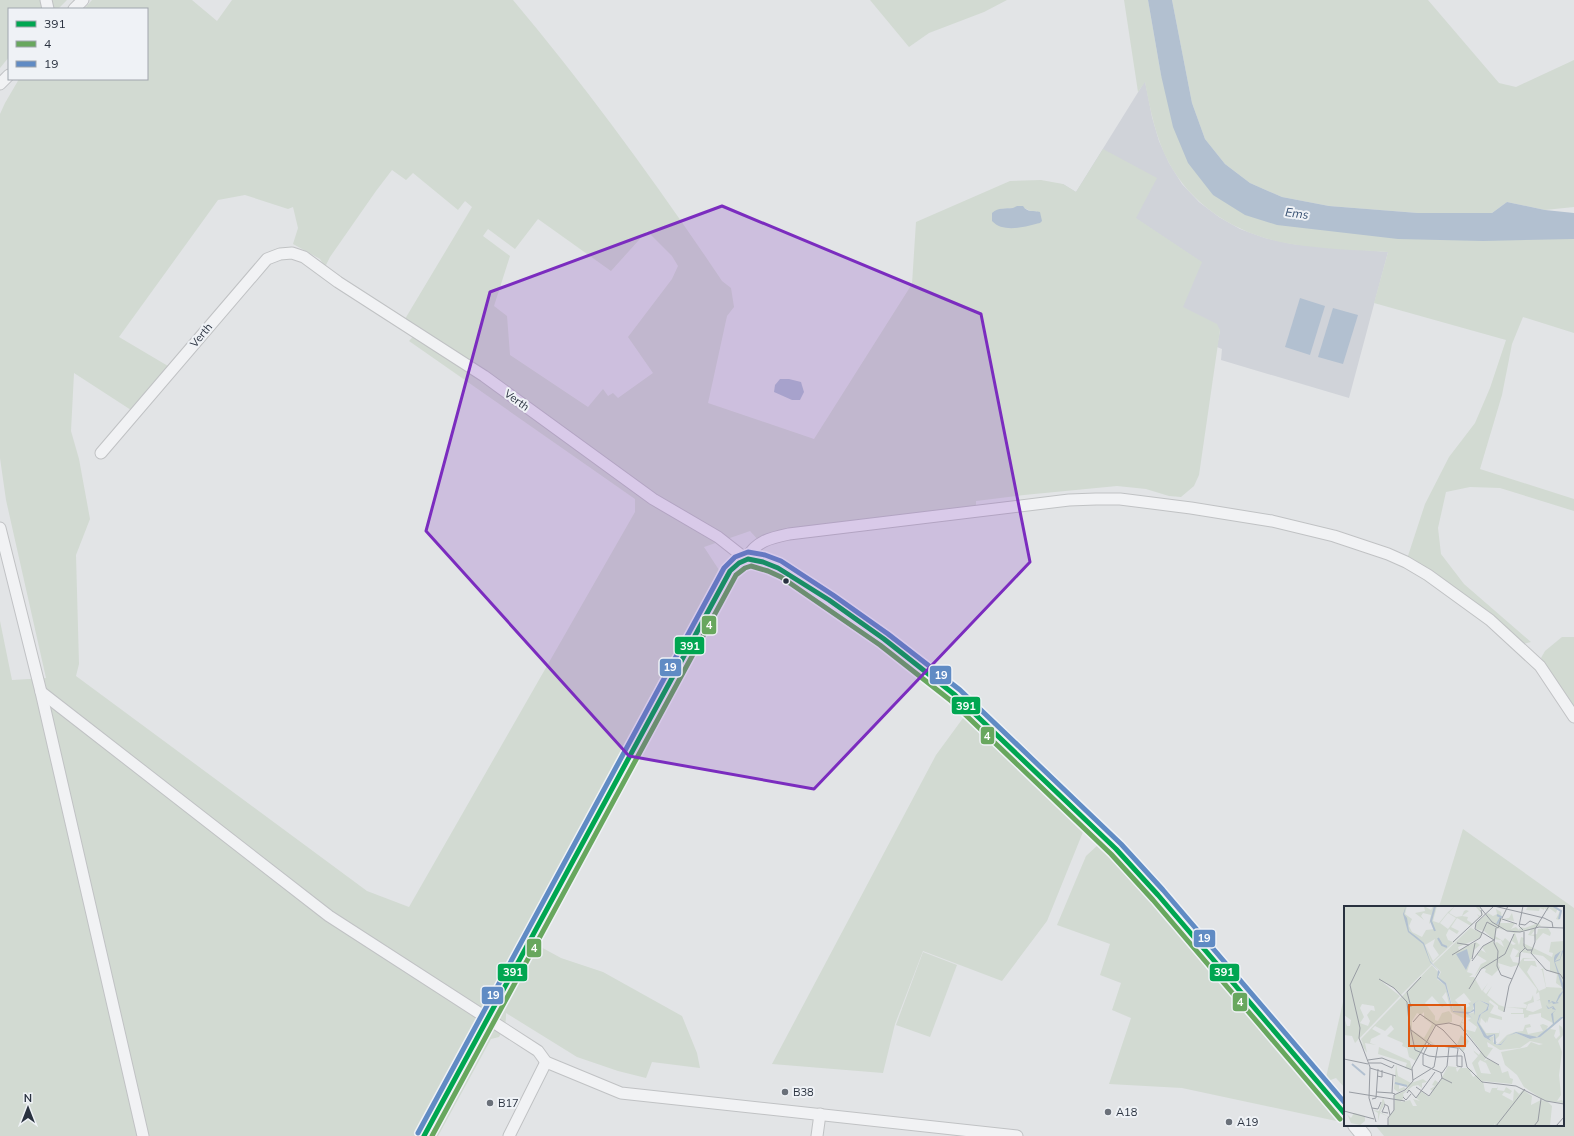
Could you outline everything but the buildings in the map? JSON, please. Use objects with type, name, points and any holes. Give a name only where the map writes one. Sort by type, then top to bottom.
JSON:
[{"type":"street","points":[[75,8],[83,0]]},
{"type":"street","points":[[0,84],[8,76]]},
{"type":"street","name":"Verth","points":[[101,453],[267,259],[280,254],[292,253],[304,257],[338,282],[484,376],[654,499],[718,537],[746,559]]},
{"type":"street","points":[[746,559],[752,549],[761,543],[789,534],[1069,500],[1120,499],[1192,508],[1272,521],[1334,536],[1388,554],[1406,562],[1428,575],[1475,608],[1535,660],[1574,717]]},
{"type":"street","points":[[0,528],[40,692],[143,1136]]},
{"type":"street","points":[[424,1136],[730,571],[737,564],[746,559],[755,559],[767,562],[789,575],[826,599],[928,671],[956,695],[1116,849],[1158,895],[1344,1113]]},
{"type":"street","points":[[40,692],[330,916],[487,1020],[538,1051],[546,1062],[621,1093],[1017,1136]]},
{"type":"street","points":[[509,1136],[546,1062]]},
{"type":"street","points":[[817,1136],[820,1114]]},
{"type":"street","points":[[1356,1126],[1364,1136]]},
{"type":"highlighted area","points":[[722,206],[981,314],[1030,562],[814,789],[629,756],[426,531],[490,292]]},
{"type":"shaded area","points":[[0,0],[67,0],[59,8],[8,8],[8,58],[0,68]]},
{"type":"shaded area","points":[[92,0],[192,0],[217,21],[232,0],[513,0],[595,102],[647,173],[722,281],[731,288],[734,307],[727,316],[708,403],[814,439],[912,284],[916,222],[1010,181],[1041,180],[1063,184],[1076,192],[1103,149],[1157,178],[1136,218],[1202,262],[1183,307],[1217,324],[1220,330],[1199,475],[1194,486],[1181,497],[1169,496],[1146,489],[1117,486],[1024,495],[976,501],[976,512],[761,543],[750,531],[704,547],[719,570],[526,939],[561,958],[603,972],[682,1016],[697,1053],[700,1068],[652,1062],[646,1078],[618,1071],[577,1057],[506,1013],[505,1025],[501,1034],[499,1037],[491,1039],[438,1136],[0,1136],[0,621],[12,680],[46,678],[6,500],[0,458],[0,114],[18,80],[148,80],[148,8],[85,8]],"holes":[[[392,170],[406,180],[413,173],[458,210],[465,201],[472,207],[405,319],[420,329],[409,341],[635,499],[635,512],[409,907],[367,891],[76,676],[79,664],[76,555],[90,519],[79,459],[71,431],[74,373],[131,410],[168,366],[119,337],[218,200],[245,195],[288,209],[293,207],[298,228],[293,244],[320,259],[325,267],[330,257]],[[1024,208],[1033,212],[1037,211],[1037,223],[1000,209]],[[538,219],[611,271],[647,231],[672,256],[678,266],[672,279],[628,337],[653,373],[618,398],[613,393],[608,396],[603,389],[588,407],[510,355],[507,316],[494,306],[510,256],[483,236],[488,229],[515,249]]]},
{"type":"shaded area","points":[[870,0],[1007,0],[984,12],[929,33],[909,47]]},
{"type":"shaded area","points":[[1124,0],[1148,0],[1161,75],[1213,195],[1574,239],[1574,333],[1523,317],[1512,344],[1502,395],[1480,469],[1574,499],[1574,511],[1500,488],[1470,487],[1446,492],[1438,528],[1441,554],[1464,584],[1531,642],[1519,645],[1406,562],[1425,504],[1449,457],[1475,423],[1490,388],[1506,340],[1374,303],[1388,252],[1315,247],[1272,240],[1237,227],[1205,207],[1179,179],[1164,154],[1154,124],[1145,82],[1138,92]]},
{"type":"shaded area","points":[[1172,0],[1428,0],[1499,83],[1516,87],[1574,60],[1574,207],[1545,210],[1507,202],[1492,213],[1418,213],[1329,206],[1282,197],[1250,183],[1225,164],[1205,139],[1192,103]]},
{"type":"shaded area","points":[[1145,81],[1152,117],[1159,141],[1169,163],[1182,184],[1199,202],[1219,217],[1240,229],[1265,238],[1292,244],[1388,252],[1349,398],[1221,360],[1222,349],[1217,347],[1220,330],[1125,279],[1062,190],[1063,184],[1076,192]]},
{"type":"shaded area","points":[[1562,637],[1574,637],[1574,708],[1541,658],[1545,651]]},
{"type":"shaded area","points":[[966,714],[974,724],[1078,819],[1083,832],[1047,921],[1002,981],[923,951],[895,1024],[883,1073],[772,1064],[936,755]]},
{"type":"shaded area","points":[[1463,829],[1574,908],[1574,1136],[1384,1136],[1376,1126],[1564,1126],[1564,906],[1439,906]]},
{"type":"shaded area","points":[[1100,843],[1167,914],[1341,1122],[1182,1088],[1109,1084],[1131,1018],[1112,1010],[1121,983],[1100,975],[1110,944],[1057,925],[1086,856]]},
{"type":"shaded area","points":[[923,952],[957,965],[930,1037],[896,1025]]},
{"type":"shaded area","points":[[1344,997],[1344,1087],[1336,1078],[1325,1082]]},
{"type":"water","name":"Ems","points":[[1148,0],[1172,0],[1192,103],[1205,139],[1225,164],[1250,183],[1282,197],[1329,206],[1418,213],[1492,213],[1507,202],[1545,210],[1574,213],[1574,239],[1483,241],[1398,239],[1277,225],[1245,215],[1213,195],[1188,163],[1173,127],[1161,75]]},
{"type":"water","points":[[1023,206],[1026,210],[1040,212],[1042,221],[1029,226],[1009,228],[997,225],[992,221],[992,213],[995,211]]},
{"type":"water","points":[[1300,298],[1325,306],[1310,355],[1285,347]]},
{"type":"water","points":[[1333,308],[1358,315],[1343,364],[1318,357]]},
{"type":"water","points":[[780,379],[789,379],[801,382],[804,392],[800,400],[792,400],[774,392],[775,385]]},
{"type":"transit line","name":"19","points":[[418,1133],[724,568],[735,557],[748,552],[765,555],[781,561],[833,595],[888,634],[960,690],[1121,844],[1163,890],[1344,1102]]},
{"type":"transit line","name":"391","points":[[424,1136],[730,571],[739,563],[748,559],[763,562],[778,568],[829,600],[884,639],[955,695],[1116,849],[1158,895],[1344,1113]]},
{"type":"transit line","name":"4","points":[[432,1136],[736,575],[745,568],[751,566],[781,577],[880,645],[950,700],[1111,854],[1153,900],[1340,1119]]},
{"type":"place","name":"B38","points":[[785,1092]]},
{"type":"place","name":"B17","points":[[490,1103]]},
{"type":"place","name":"A18","points":[[1108,1112]]},
{"type":"place","name":"A19","points":[[1229,1122]]}]
